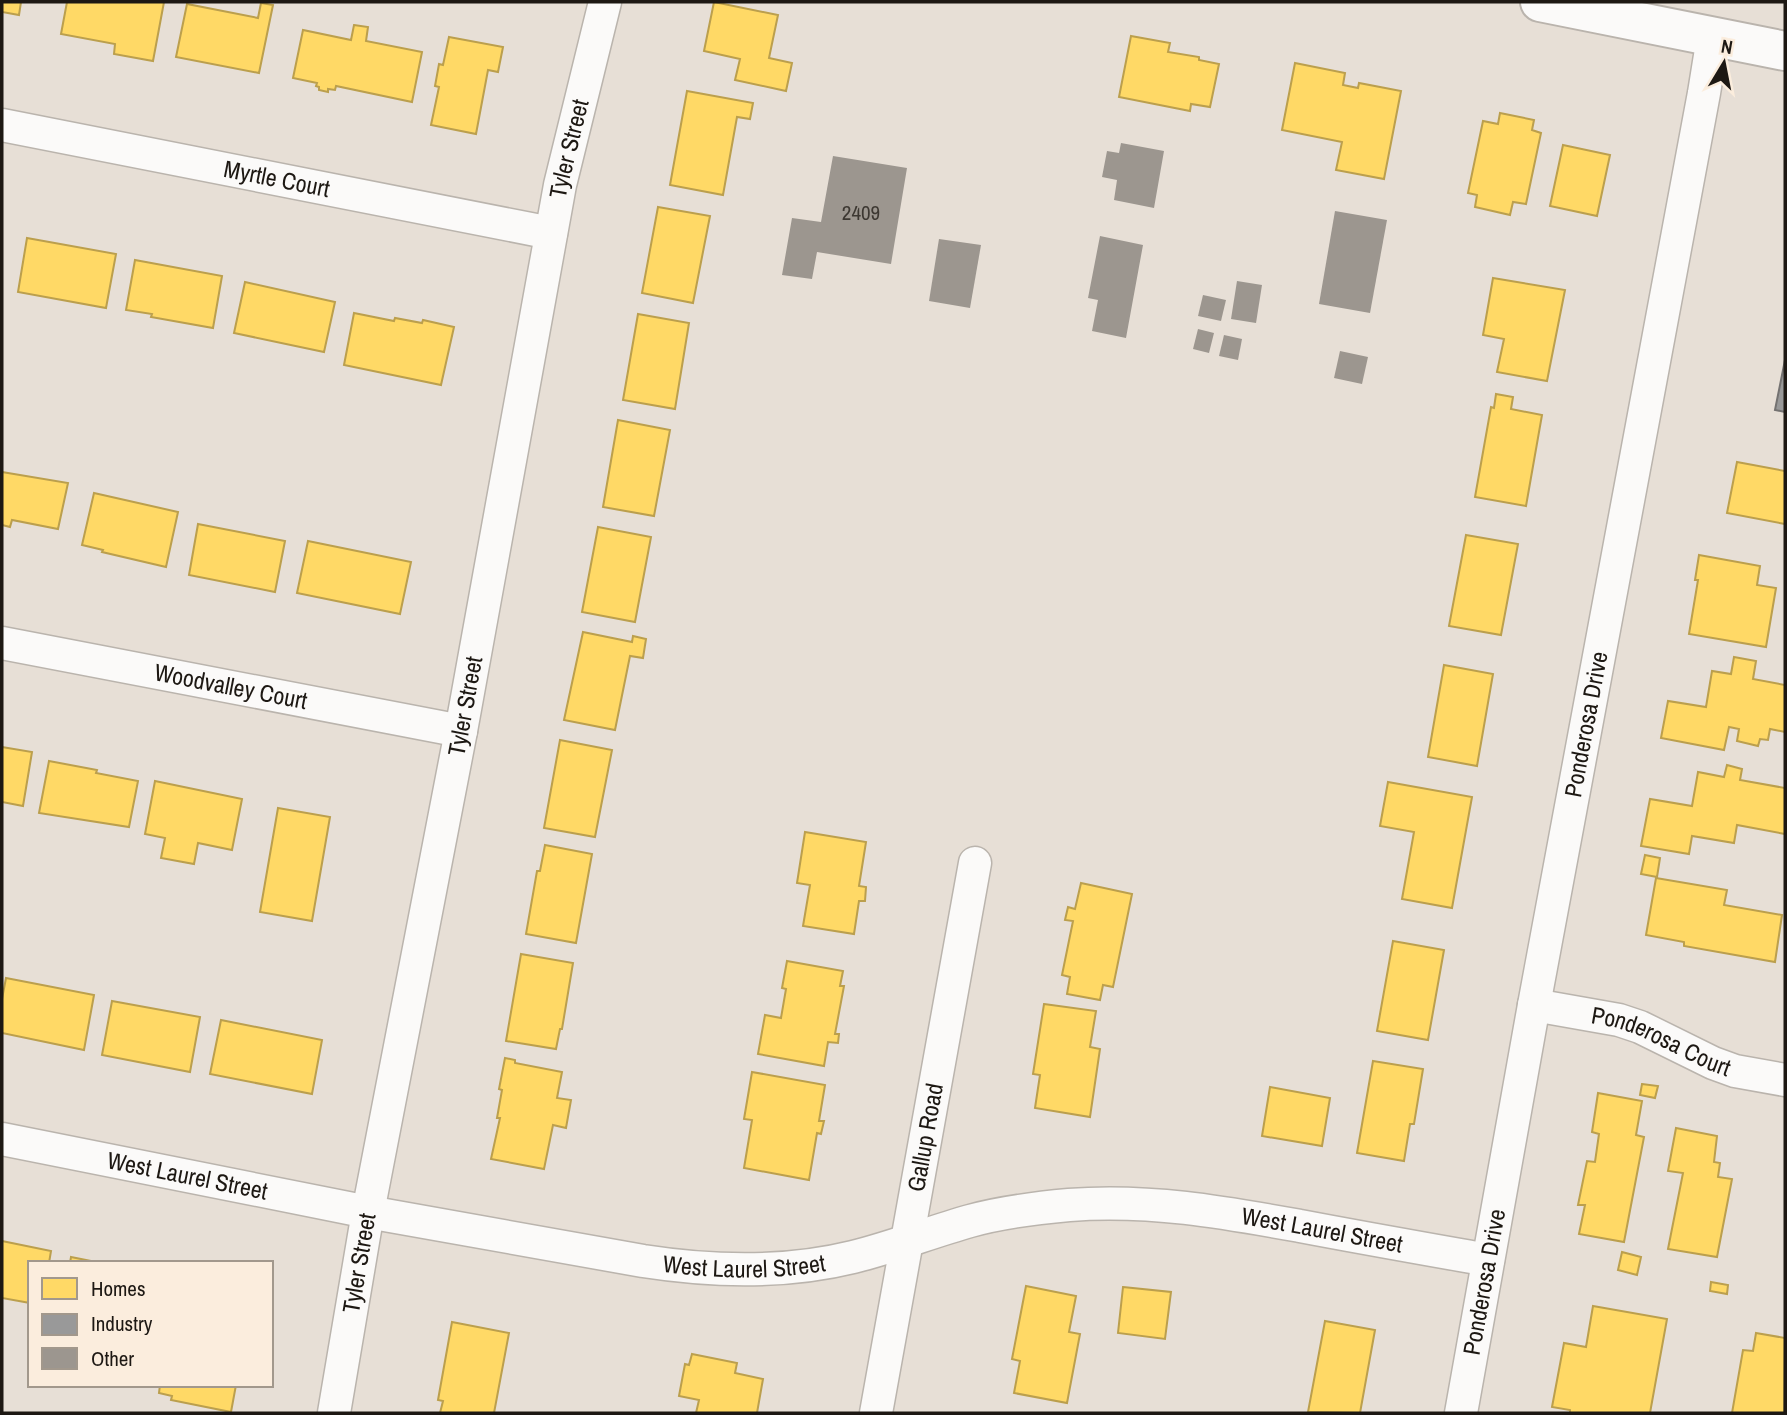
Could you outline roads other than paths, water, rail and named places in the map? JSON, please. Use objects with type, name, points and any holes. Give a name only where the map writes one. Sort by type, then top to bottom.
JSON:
[{"type":"main road","points":[[1540,2],[1785,51]]},
{"type":"street","name":"Tyler Street","points":[[334,1413],[368,1212],[461,731],[559,185],[605,2]]},
{"type":"street","name":"Ponderosa Drive","points":[[1461,1413],[1713,37]]},
{"type":"street","name":"Myrtle Court","points":[[2,125],[551,233]]},
{"type":"street","name":"Woodvalley Court","points":[[2,643],[461,731]]},
{"type":"street","name":"Gallup Road","points":[[876,1413],[975,863]]},
{"type":"street","name":"Ponderosa Court","points":[[1534,1005],[1619,1020],[1735,1071],[1785,1080]]},
{"type":"street","name":"West Laurel Street","points":[[2,1139],[368,1212],[685,1268],[771,1269],[813,1265],[854,1256],[974,1220],[1069,1205],[1117,1203],[1213,1211],[1488,1260]]}]
